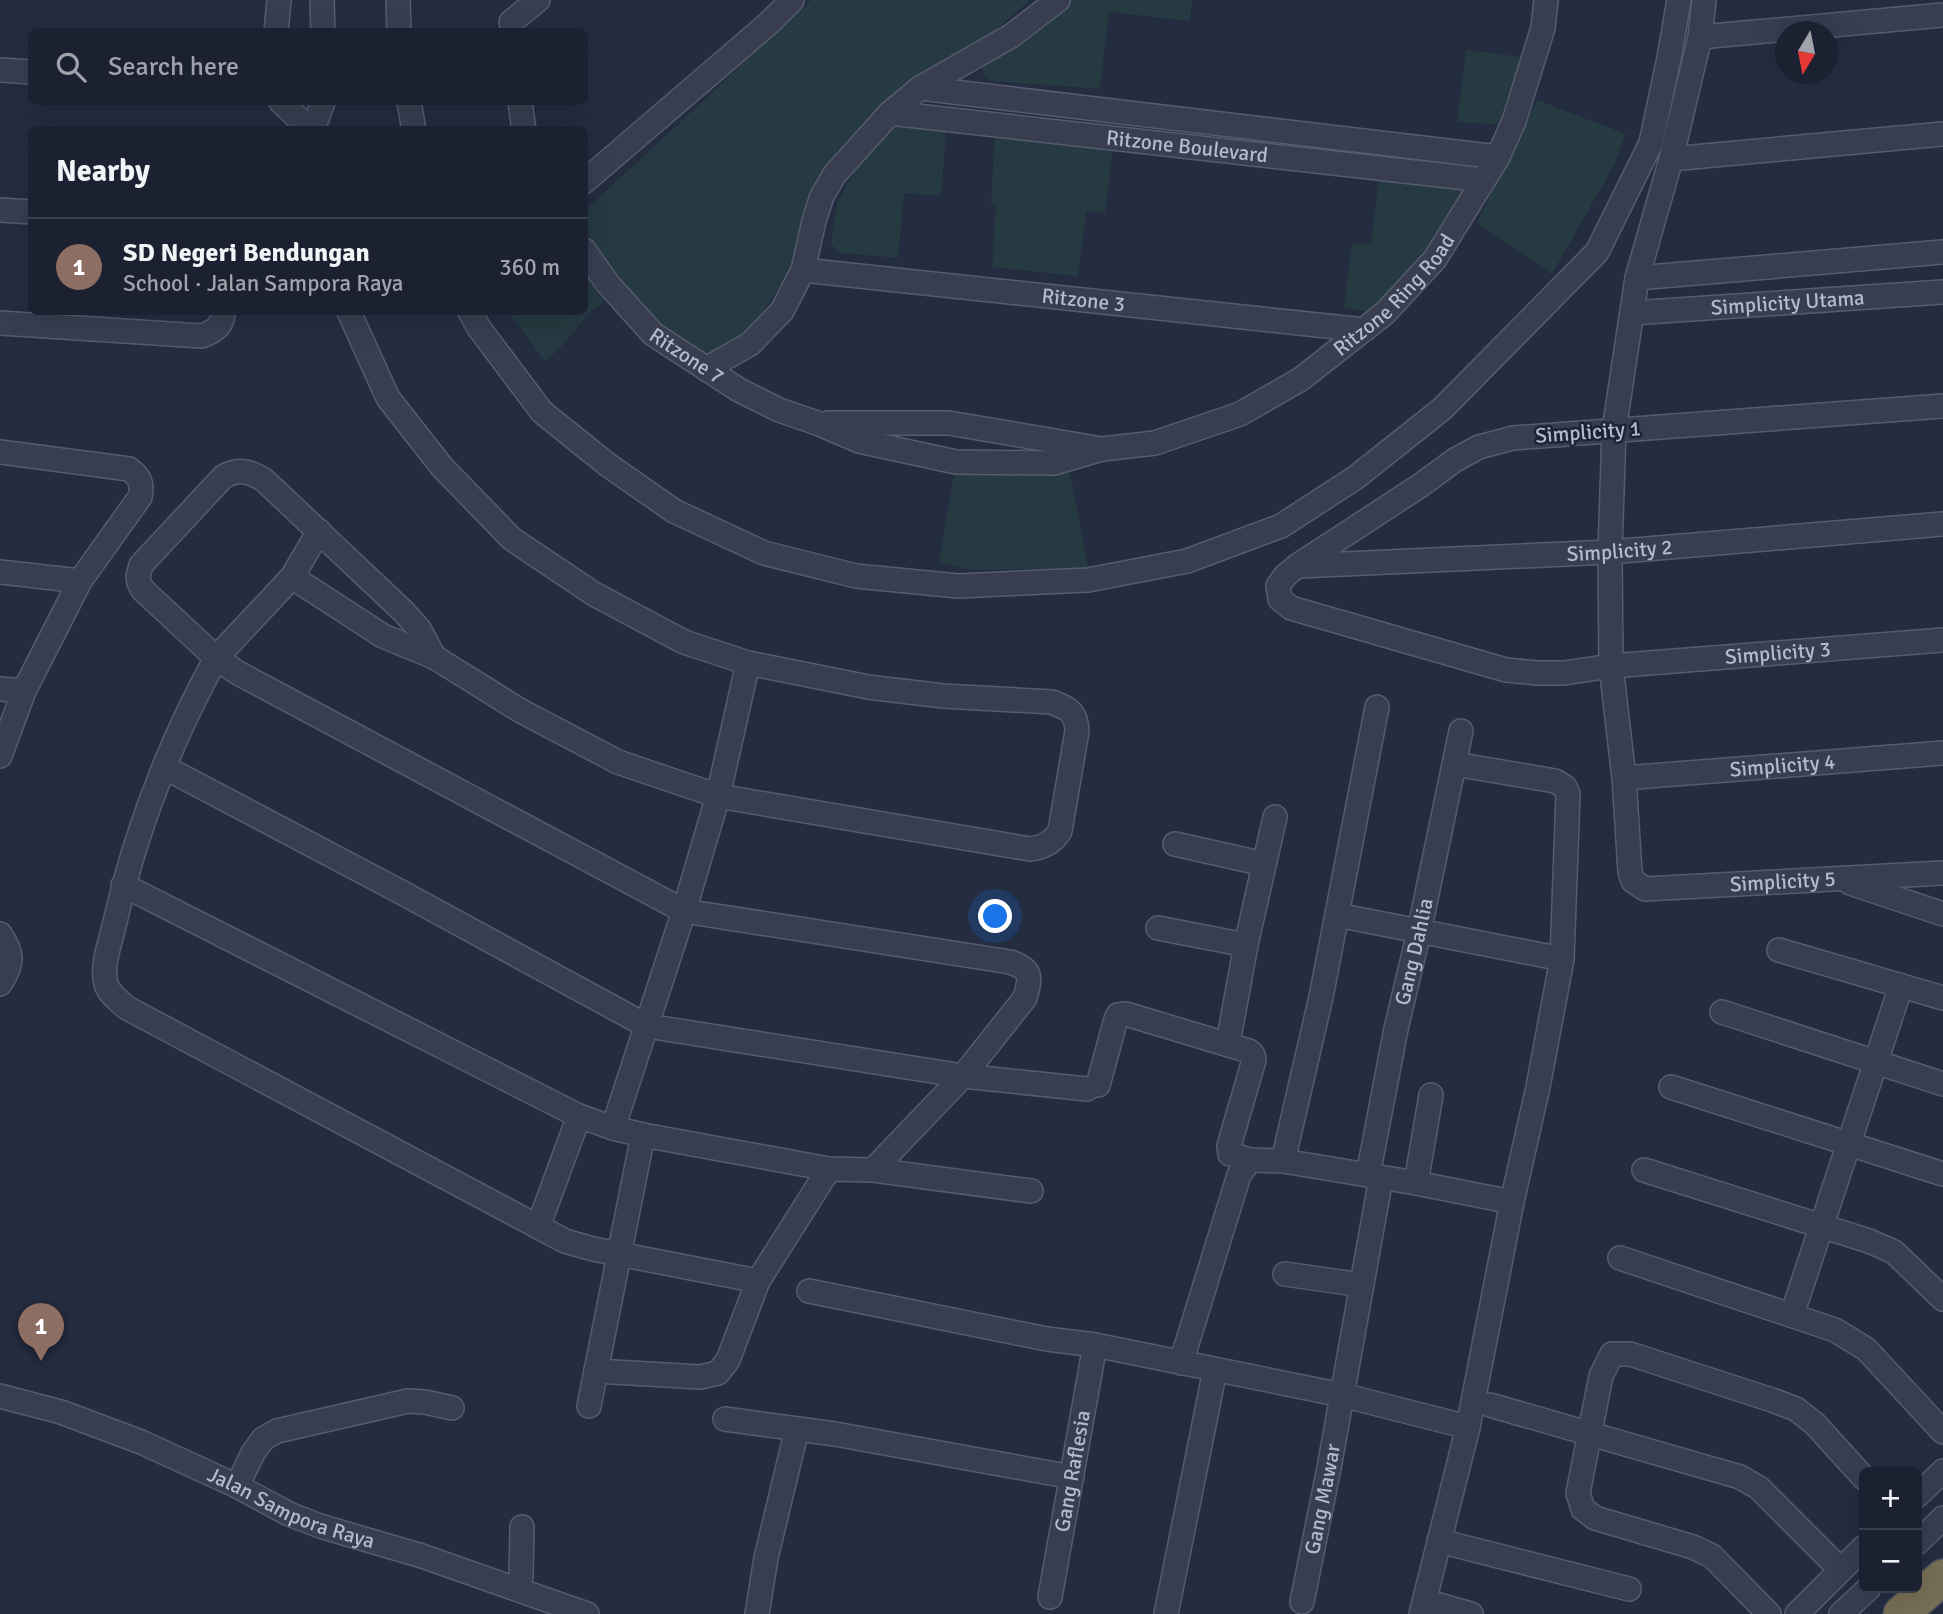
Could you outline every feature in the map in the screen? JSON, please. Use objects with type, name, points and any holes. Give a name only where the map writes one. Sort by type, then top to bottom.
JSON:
[{"type":"highway","points":[[1901,1614],[1943,1577]]},
{"type":"street","points":[[276,28],[279,0]]},
{"type":"street","points":[[322,0],[323,28]]},
{"type":"street","points":[[398,0],[399,28]]},
{"type":"street","points":[[510,18],[538,0]]},
{"type":"street","points":[[588,179],[769,23],[792,0]]},
{"type":"street","points":[[706,369],[750,344],[782,311],[803,270],[822,196],[835,174],[890,113],[920,88],[1011,36],[1058,0]]},
{"type":"street","name":"Ritzone Ring Road","points":[[1102,449],[1155,443],[1240,414],[1301,379],[1385,313],[1435,259],[1497,157],[1514,121],[1539,42],[1546,0]]},
{"type":"street","points":[[472,315],[542,412],[608,465],[674,511],[764,553],[856,576],[958,586],[1087,580],[1186,561],[1281,526],[1355,478],[1442,409],[1597,252],[1651,143],[1679,0]]},
{"type":"street","points":[[1624,778],[1611,667],[1610,552],[1614,430],[1637,278],[1671,159],[1700,37],[1704,0]]},
{"type":"street","points":[[1700,37],[1943,15]]},
{"type":"street","points":[[0,70],[28,72]]},
{"type":"street","name":"Ritzone Boulevard","points":[[920,88],[1497,157]]},
{"type":"street","points":[[284,105],[308,126]]},
{"type":"street","points":[[314,126],[322,105]]},
{"type":"street","points":[[410,105],[413,126]]},
{"type":"street","points":[[520,105],[523,126]]},
{"type":"street","name":"Ritzone Boulevard","points":[[890,113],[1484,180]]},
{"type":"street","points":[[1671,159],[1943,134]]},
{"type":"street","points":[[0,210],[28,212]]},
{"type":"street","name":"Simplicity Utama","points":[[1637,278],[1943,252]]},
{"type":"street","name":"Ritzone 7","points":[[588,256],[608,284],[653,334],[739,390],[779,410],[817,423]]},
{"type":"street","name":"Ritzone 3","points":[[803,270],[1364,330]]},
{"type":"street","name":"Simplicity Utama","points":[[1632,313],[1943,292]]},
{"type":"street","points":[[0,323],[201,336],[218,328],[223,315]]},
{"type":"street","points":[[292,577],[383,636],[434,657],[521,711],[618,762],[718,796],[1030,849],[1053,841],[1059,831],[1077,731],[1076,718],[1066,707],[1052,702],[943,696],[868,687],[748,663],[684,642],[594,594],[512,539],[442,467],[388,398],[355,315]]},
{"type":"street","name":"Simplicity 1","points":[[1278,586],[1284,576],[1297,566],[1422,485],[1455,460],[1479,447],[1513,438],[1943,406]]},
{"type":"street","points":[[817,423],[949,423],[1102,449]]},
{"type":"street","points":[[817,423],[859,441],[956,462],[1055,463],[1102,449]]},
{"type":"street","points":[[0,452],[129,469],[139,478],[142,490],[140,497],[79,581],[24,691],[0,756]]},
{"type":"street","points":[[434,657],[419,629],[404,612],[264,480],[253,473],[232,471],[223,477],[141,565],[138,577],[143,590],[216,658],[238,673],[684,911],[1022,966],[1029,974],[1025,998],[963,1076],[873,1170]]},
{"type":"street","name":"Simplicity 2","points":[[1297,566],[1610,552],[1943,524]]},
{"type":"street","points":[[319,531],[292,577],[216,658],[193,701],[149,804],[123,885],[105,967],[106,985],[113,996],[127,1008],[565,1241],[593,1249],[758,1281]]},
{"type":"street","points":[[0,572],[79,581]]},
{"type":"street","name":"Simplicity 3","points":[[1278,586],[1280,599],[1291,608],[1506,670],[1537,673],[1564,673],[1943,640]]},
{"type":"street","points":[[613,1128],[684,911],[718,796],[748,663]]},
{"type":"street","points":[[0,689],[24,691]]},
{"type":"street","points":[[1283,1161],[1321,997],[1377,707]]},
{"type":"street","name":"Gang Dahlia","points":[[1362,1285],[1396,1029],[1461,731]]},
{"type":"street","name":"Simplicity 4","points":[[1624,778],[1943,753]]},
{"type":"street","points":[[1455,764],[1555,781],[1565,788],[1568,794],[1562,959],[1468,1427],[1423,1607],[1471,1614]]},
{"type":"street","points":[[164,767],[647,1026],[963,1076],[1092,1087],[1118,1015],[1126,1014],[1228,1043],[1253,1055],[1254,1060],[1230,1154],[1250,1160],[1283,1161],[1375,1176],[1512,1202]]},
{"type":"street","name":"Simplicity 5","points":[[1624,778],[1630,872],[1633,881],[1645,890],[1943,873]]},
{"type":"street","points":[[1228,1043],[1246,945],[1275,817]]},
{"type":"street","points":[[1175,844],[1264,864]]},
{"type":"street","points":[[1840,880],[1943,915]]},
{"type":"street","points":[[123,885],[579,1116],[613,1128],[829,1169],[873,1170],[1031,1191]]},
{"type":"street","points":[[1337,915],[1562,959]]},
{"type":"street","points":[[1158,928],[1246,945]]},
{"type":"street","points":[[0,934],[11,956],[7,973],[0,984]]},
{"type":"street","points":[[1779,950],[1943,998]]},
{"type":"street","points":[[1792,1315],[1901,986]]},
{"type":"street","points":[[1722,1012],[1943,1084]]},
{"type":"street","points":[[1671,1087],[1943,1174]]},
{"type":"street","points":[[1416,1183],[1431,1095]]},
{"type":"street","points":[[538,1227],[579,1116]]},
{"type":"street","points":[[589,1406],[643,1135]]},
{"type":"street","points":[[1181,1363],[1239,1175],[1250,1160]]},
{"type":"street","points":[[596,1371],[700,1377],[718,1373],[728,1360],[758,1281],[829,1169]]},
{"type":"street","points":[[1644,1170],[1868,1241],[1894,1252],[1943,1299]]},
{"type":"street","points":[[1620,1258],[1835,1330],[1866,1349],[1943,1432]]},
{"type":"street","points":[[1285,1274],[1362,1285]]},
{"type":"street","name":"Gang Mawar","points":[[1302,1602],[1362,1285]]},
{"type":"street","points":[[809,1291],[1342,1395],[1468,1427]]},
{"type":"street","name":"Gang Raflesia","points":[[1050,1597],[1095,1345]]},
{"type":"street","points":[[1769,1614],[1712,1556],[1693,1547],[1595,1518],[1583,1509],[1578,1493],[1589,1432],[1601,1376],[1612,1354],[1630,1354],[1797,1409],[1815,1424],[1859,1472]]},
{"type":"street","points":[[1166,1614],[1215,1370]]},
{"type":"street","name":"Jalan Sampora Raya","points":[[0,1396],[61,1412],[141,1442],[237,1486],[289,1514],[320,1526],[422,1556],[587,1614]]},
{"type":"street","points":[[237,1486],[263,1439],[277,1431],[408,1401],[452,1408]]},
{"type":"street","points":[[1490,1405],[1740,1477],[1759,1488],[1841,1570]]},
{"type":"street","points":[[725,1419],[929,1451],[1072,1478]]},
{"type":"street","points":[[757,1614],[766,1558],[797,1429]]},
{"type":"street","points":[[1922,1491],[1943,1471]]},
{"type":"street","points":[[1922,1538],[1943,1518]]},
{"type":"street","points":[[518,1589],[521,1576],[522,1527]]},
{"type":"street","points":[[1439,1541],[1629,1589]]},
{"type":"street","points":[[1797,1614],[1859,1552]]},
{"type":"street","points":[[1841,1614],[1864,1593]]},
{"type":"shaded area","points":[[811,0],[1030,0],[994,32],[923,71],[837,151],[806,212],[791,270],[747,334],[710,357],[662,327],[612,275],[588,234],[588,208]]},
{"type":"shaded area","points":[[1062,0],[1192,0],[1190,21],[1109,12],[1100,89],[991,81],[983,74],[985,58]]},
{"type":"shaded area","points":[[1466,50],[1523,57],[1505,125],[1457,122]]},
{"type":"shaded area","points":[[1537,100],[1626,134],[1614,165],[1552,274],[1477,223]]},
{"type":"shaded area","points":[[899,118],[947,123],[941,196],[904,193],[898,258],[840,253],[831,244],[837,203],[858,165]]},
{"type":"shaded area","points":[[995,128],[1114,139],[1105,213],[1086,211],[1078,276],[992,267],[996,206],[991,205]]},
{"type":"shaded area","points":[[1380,168],[1477,174],[1471,197],[1384,305],[1368,312],[1344,308],[1352,243],[1371,245]]},
{"type":"shaded area","points":[[588,278],[605,303],[588,315]]},
{"type":"shaded area","points":[[510,315],[588,315],[561,347],[545,361]]},
{"type":"shaded area","points":[[1069,466],[1088,568],[974,570],[939,563],[955,469]]},
{"type":"place","name":"SD Negeri Bendungan","points":[[41,1361]]}]
